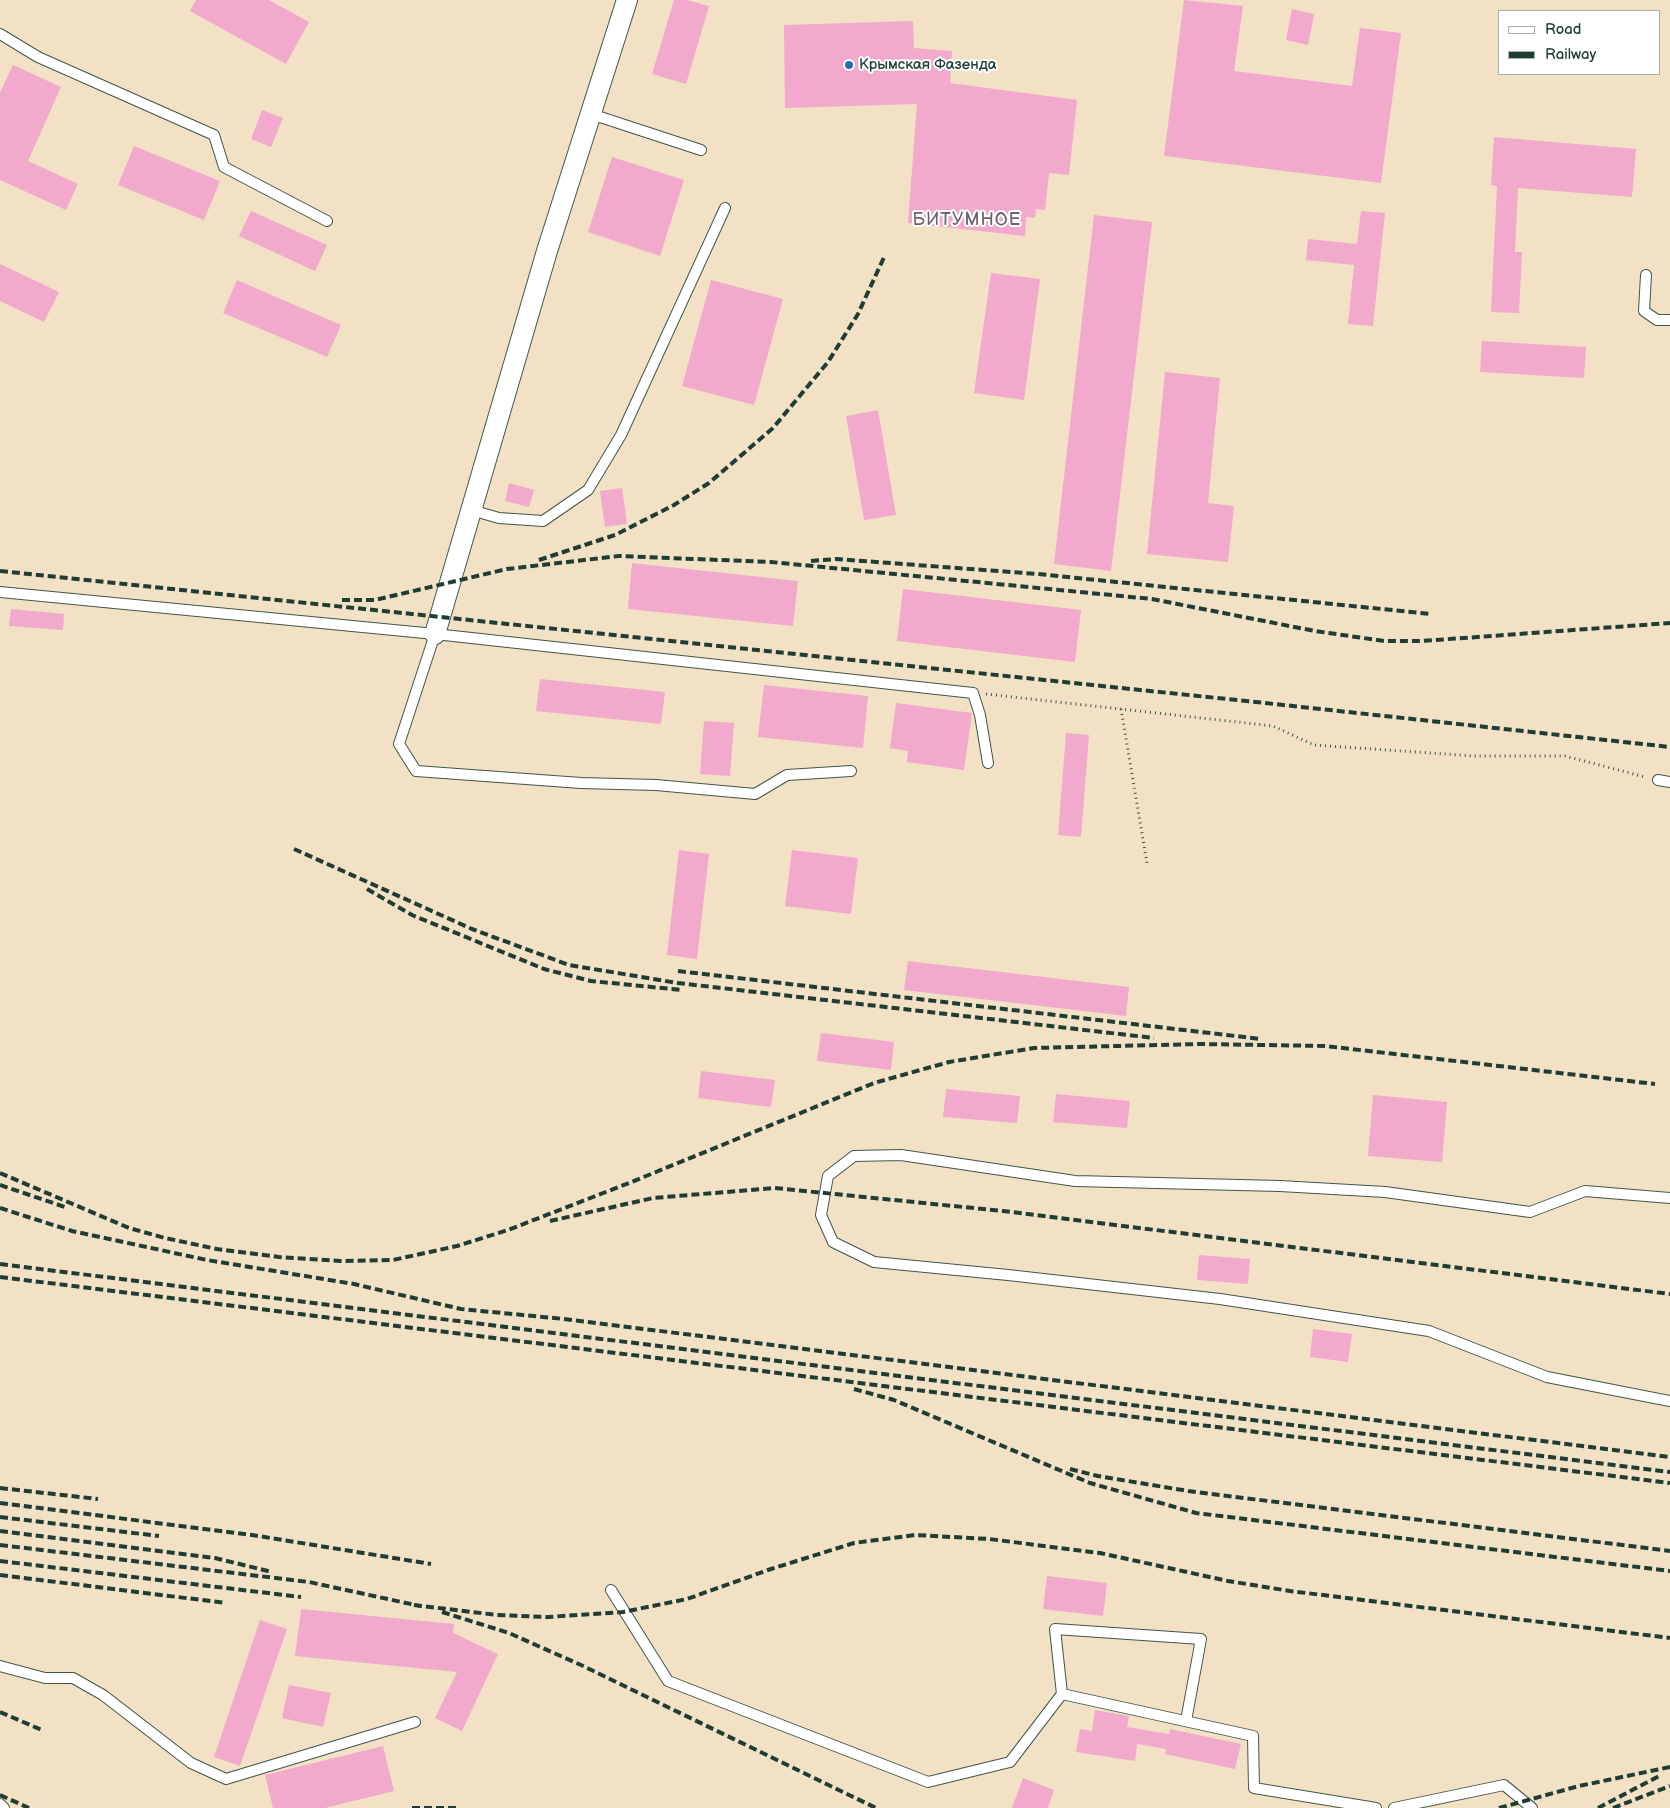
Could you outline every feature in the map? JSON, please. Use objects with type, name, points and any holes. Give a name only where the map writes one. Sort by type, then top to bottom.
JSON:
[{"type":"street","points":[[435,634],[547,251],[627,0]]},
{"type":"lane","points":[[0,34],[38,58],[214,135],[224,167],[328,221]]},
{"type":"lane","points":[[591,114],[701,150]]},
{"type":"lane","points":[[472,510],[499,518],[543,521],[588,490],[622,435],[725,208]]},
{"type":"lane","points":[[1646,275],[1644,311],[1657,320],[1670,320]]},
{"type":"lane","points":[[0,592],[435,634],[973,693],[980,715],[988,763]]},
{"type":"lane","points":[[435,634],[400,744],[416,771],[656,785],[755,794],[787,775],[851,772]]},
{"type":"lane","points":[[1658,780],[1670,782]]},
{"type":"lane","points":[[1670,1198],[1585,1191],[1530,1212],[1385,1192],[1280,1186],[1075,1182],[901,1155],[854,1156],[828,1176],[820,1215],[833,1242],[874,1262],[1220,1299],[1429,1331],[1547,1377],[1670,1401]]},
{"type":"lane","points":[[611,1590],[668,1681],[928,1782],[1010,1762],[1062,1694],[1055,1629],[1201,1639],[1186,1721]]},
{"type":"lane","points":[[0,1666],[45,1678],[73,1678],[104,1695],[191,1762],[226,1778],[415,1722]]},
{"type":"lane","points":[[1062,1694],[1253,1736],[1254,1788],[1376,1808]]},
{"type":"lane","points":[[1394,1808],[1504,1785],[1532,1808]]},
{"type":"lane","points":[[0,1804],[4,1808]]},
{"type":"path","points":[[973,693],[1273,726],[1314,745],[1474,756],[1566,756],[1658,780]]},
{"type":"path","points":[[1121,709],[1147,863]]},
{"type":"building","points":[[196,0],[269,0],[309,22],[286,64],[190,11]]},
{"type":"building","points":[[674,0],[687,0],[709,6],[686,84],[652,74]]},
{"type":"building","points":[[1184,0],[1243,6],[1234,71],[1352,86],[1360,28],[1401,33],[1381,183],[1164,156]]},
{"type":"building","points":[[1292,9],[1314,14],[1308,45],[1286,40]]},
{"type":"building","points":[[913,21],[914,48],[952,51],[950,83],[1077,100],[1069,175],[1049,173],[1045,210],[1036,209],[1035,218],[1026,217],[1025,236],[908,223],[917,104],[785,108],[784,25]]},
{"type":"building","points":[[13,65],[61,87],[28,161],[78,184],[66,210],[0,180],[0,93]]},
{"type":"building","points":[[262,110],[283,118],[271,147],[251,139]]},
{"type":"building","points":[[1494,137],[1636,149],[1632,197],[1518,188],[1515,252],[1522,252],[1519,313],[1491,312],[1497,186],[1491,185]]},
{"type":"building","points":[[134,146],[220,181],[204,220],[118,185]]},
{"type":"building","points":[[612,157],[684,180],[660,256],[588,232]]},
{"type":"building","points":[[251,211],[327,245],[315,271],[239,236]]},
{"type":"building","points":[[1361,211],[1385,213],[1373,326],[1348,324],[1354,265],[1306,260],[1308,239],[1357,244]]},
{"type":"building","points":[[1094,215],[1152,222],[1111,571],[1054,564]]},
{"type":"building","points":[[0,264],[59,292],[44,322],[0,301]]},
{"type":"building","points":[[991,273],[1040,279],[1024,400],[974,393]]},
{"type":"building","points":[[237,280],[341,325],[327,357],[223,313]]},
{"type":"building","points":[[711,280],[783,299],[754,405],[682,386]]},
{"type":"building","points":[[1482,341],[1586,347],[1584,378],[1480,372]]},
{"type":"building","points":[[1165,372],[1220,378],[1208,503],[1234,506],[1228,562],[1147,554]]},
{"type":"building","points":[[878,410],[896,515],[864,520],[846,416]]},
{"type":"building","points":[[509,483],[534,490],[529,507],[505,501]]},
{"type":"building","points":[[622,488],[627,524],[605,527],[600,491]]},
{"type":"building","points":[[632,563],[798,581],[793,626],[628,609]]},
{"type":"building","points":[[903,589],[1081,610],[1075,662],[897,641]]},
{"type":"building","points":[[11,609],[64,614],[63,630],[9,626]]},
{"type":"building","points":[[540,679],[665,692],[661,724],[536,711]]},
{"type":"building","points":[[764,685],[868,696],[863,748],[758,737]]},
{"type":"building","points":[[896,703],[972,713],[964,770],[907,762],[908,751],[890,748]]},
{"type":"building","points":[[704,721],[734,723],[730,776],[700,774]]},
{"type":"building","points":[[1066,733],[1089,735],[1081,837],[1058,835]]},
{"type":"building","points":[[679,850],[709,854],[697,959],[667,955]]},
{"type":"building","points":[[792,850],[858,858],[851,914],[785,906]]},
{"type":"building","points":[[908,961],[1129,987],[1126,1016],[904,990]]},
{"type":"building","points":[[821,1033],[894,1042],[891,1070],[817,1061]]},
{"type":"building","points":[[701,1071],[775,1080],[771,1107],[698,1098]]},
{"type":"building","points":[[946,1089],[1020,1096],[1017,1123],[943,1117]]},
{"type":"building","points":[[1056,1094],[1130,1101],[1127,1128],[1053,1122]]},
{"type":"building","points":[[1373,1095],[1447,1102],[1442,1162],[1368,1156]]},
{"type":"building","points":[[1199,1255],[1250,1259],[1248,1284],[1197,1280]]},
{"type":"building","points":[[1313,1329],[1352,1334],[1348,1362],[1310,1357]]},
{"type":"building","points":[[1047,1576],[1107,1583],[1103,1616],[1043,1609]]},
{"type":"building","points":[[301,1609],[454,1624],[453,1633],[498,1654],[462,1731],[435,1718],[457,1672],[295,1656]]},
{"type":"building","points":[[260,1620],[287,1629],[240,1766],[214,1757]]},
{"type":"building","points":[[289,1685],[331,1693],[323,1727],[282,1718]]},
{"type":"building","points":[[1095,1710],[1129,1716],[1127,1727],[1169,1734],[1170,1729],[1241,1744],[1235,1769],[1165,1754],[1166,1749],[1137,1744],[1135,1761],[1076,1752],[1080,1729],[1092,1731]]},
{"type":"building","points":[[383,1746],[394,1791],[325,1808],[273,1808],[265,1775]]},
{"type":"building","points":[[1023,1778],[1054,1790],[1048,1808],[1012,1808]]},
{"type":"railway","points":[[539,560],[615,535],[674,505],[709,483],[773,428],[828,362],[858,314],[885,255]]},
{"type":"railway","points":[[342,600],[375,600],[507,569],[619,556],[771,562],[1152,599],[1315,631],[1384,641],[1422,641],[1670,623]]},
{"type":"railway","points":[[811,561],[836,559],[1038,574],[1431,614]]},
{"type":"railway","points":[[0,571],[1670,747]]},
{"type":"railway","points":[[294,849],[472,929],[569,965],[678,983],[1154,1038]]},
{"type":"railway","points":[[367,889],[412,915],[544,969],[591,981],[682,990]]},
{"type":"railway","points":[[678,971],[1261,1039]]},
{"type":"railway","points":[[0,1173],[129,1228],[165,1238],[217,1249],[279,1257],[340,1261],[393,1260],[457,1246],[508,1230],[874,1083],[949,1062],[1034,1048],[1199,1044],[1325,1046],[1655,1084]]},
{"type":"railway","points":[[0,1185],[65,1207]]},
{"type":"railway","points":[[550,1221],[653,1198],[775,1188],[1003,1211],[1670,1294]]},
{"type":"railway","points":[[0,1208],[72,1231],[207,1260],[354,1284],[461,1309],[564,1319],[1670,1457]]},
{"type":"railway","points":[[0,1264],[1670,1472]]},
{"type":"railway","points":[[0,1277],[1670,1483]]},
{"type":"railway","points":[[854,1389],[894,1400],[1090,1483],[1196,1513],[1670,1571]]},
{"type":"railway","points":[[1070,1469],[1098,1476],[1188,1491],[1670,1551]]},
{"type":"railway","points":[[0,1488],[98,1499]]},
{"type":"railway","points":[[0,1503],[252,1535],[431,1564]]},
{"type":"railway","points":[[0,1517],[159,1536]]},
{"type":"railway","points":[[0,1531],[215,1558],[272,1572]]},
{"type":"railway","points":[[414,1605],[497,1615],[548,1617],[623,1612],[687,1599],[771,1569],[854,1543],[915,1535],[989,1539],[1100,1553],[1228,1581],[1290,1591],[1670,1638]]},
{"type":"railway","points":[[0,1545],[309,1582],[420,1606]]},
{"type":"railway","points":[[0,1561],[301,1597]]},
{"type":"railway","points":[[0,1575],[226,1603]]},
{"type":"railway","points":[[442,1612],[509,1633],[581,1665],[876,1808]]},
{"type":"railway","points":[[0,1712],[44,1731]]},
{"type":"railway","points":[[1499,1808],[1579,1786],[1670,1767]]},
{"type":"railway","points":[[1598,1808],[1661,1775]]},
{"type":"railway","points":[[1613,1808],[1670,1786]]},
{"type":"railway","points":[[0,1795],[29,1808]]},
{"type":"railway","points":[[412,1808],[457,1808]]},
{"type":"place","name":"Крымская Фазенда","points":[[849,65]]},
{"type":"district","name":"БИТУМНОЕ","points":[[967,220]]}]
